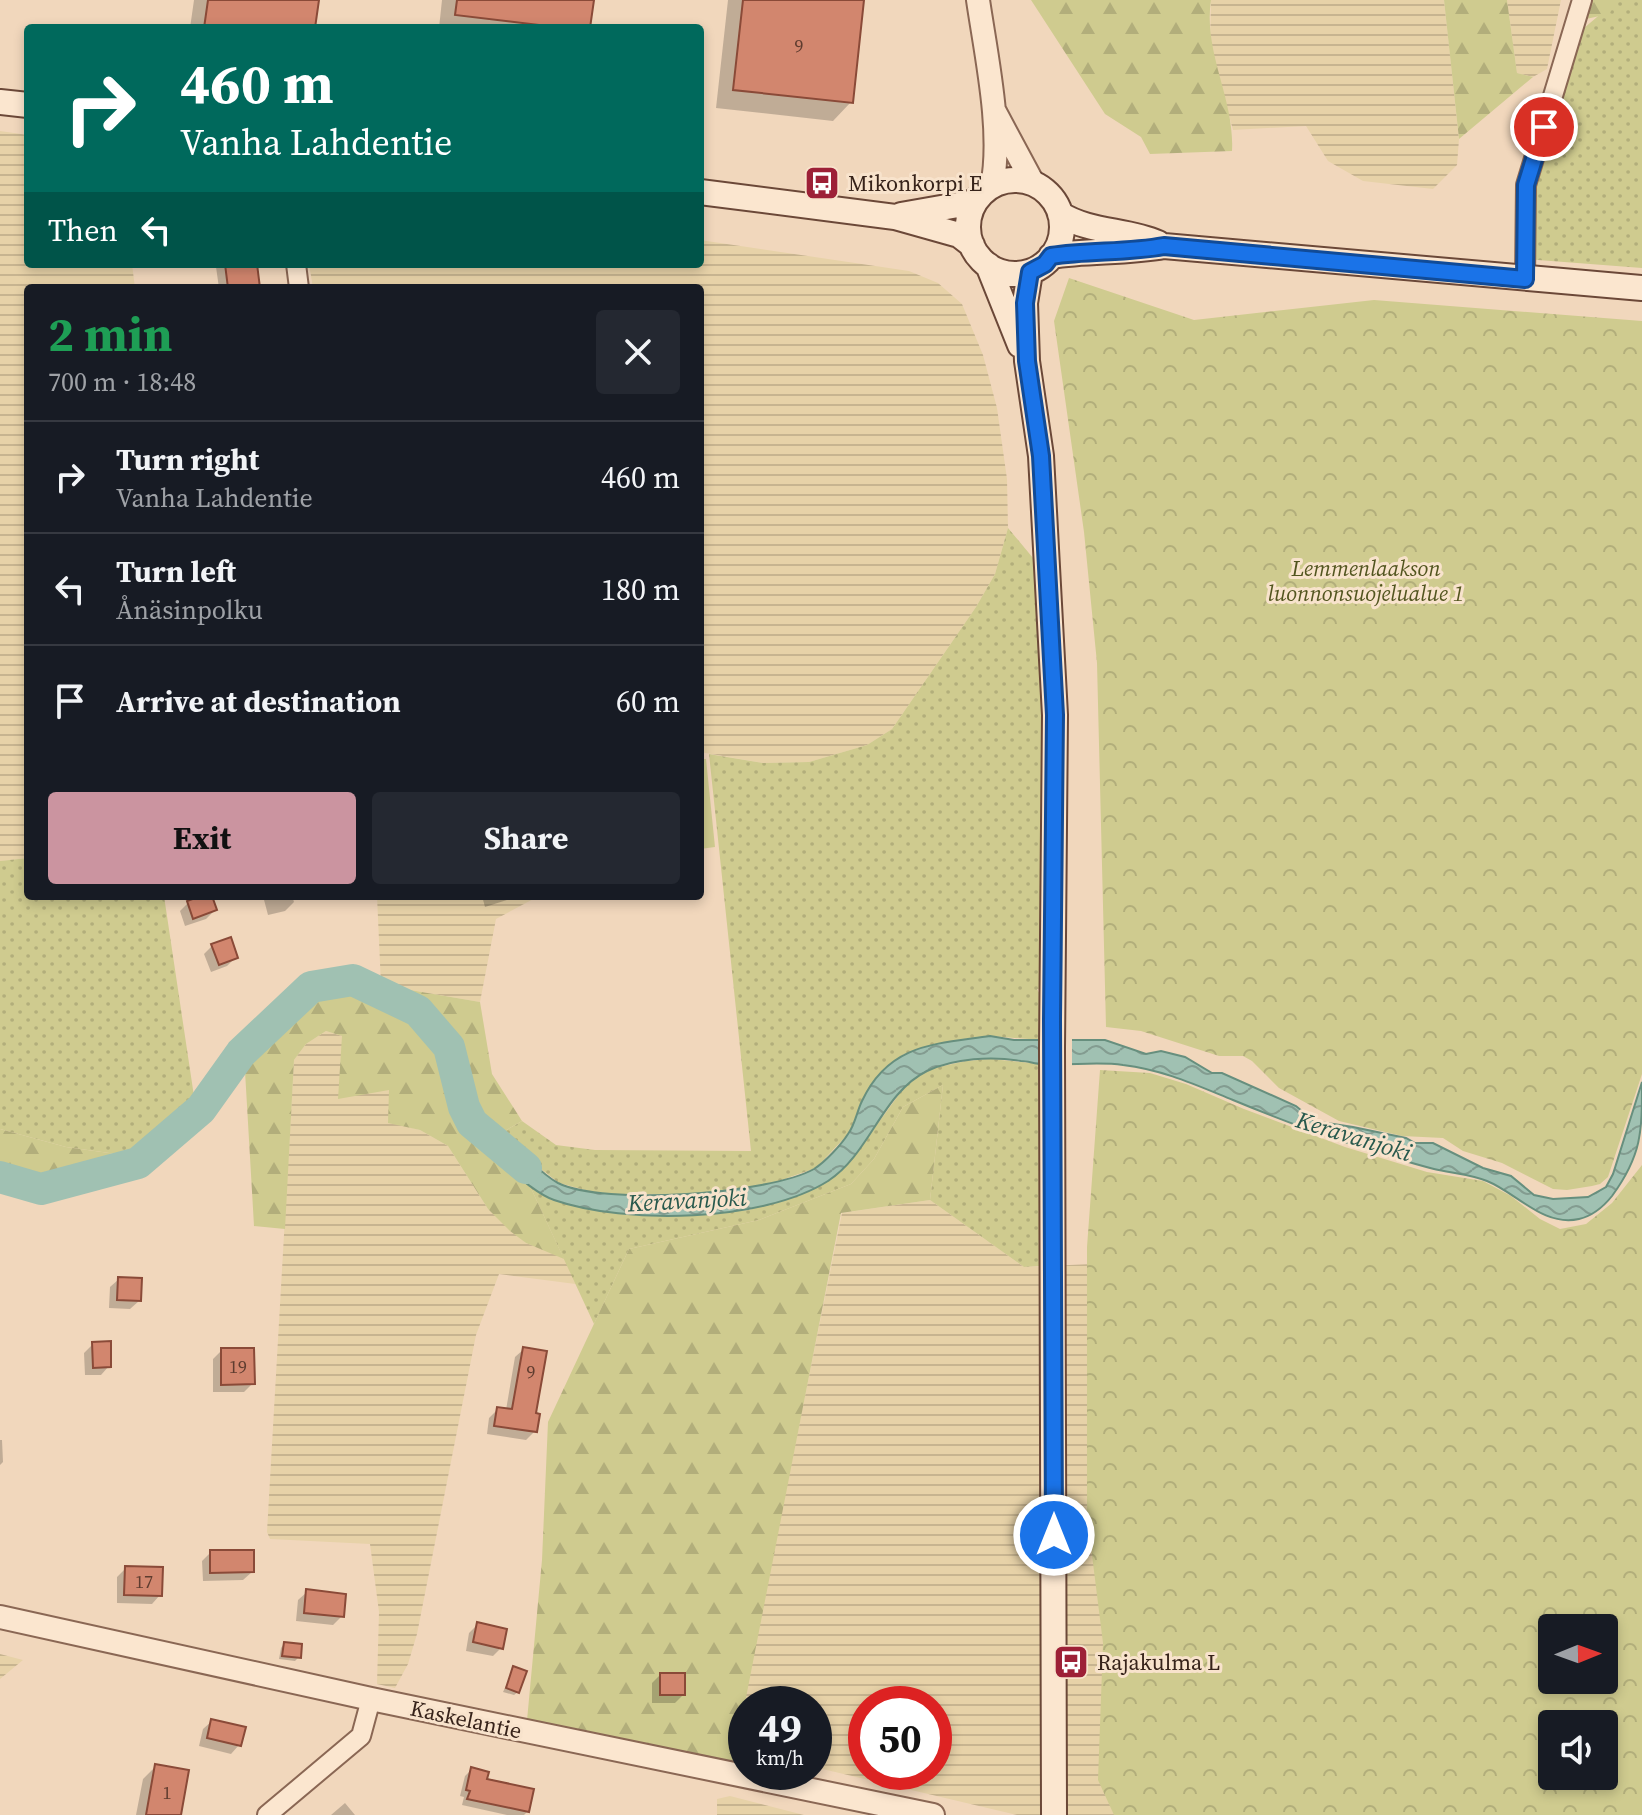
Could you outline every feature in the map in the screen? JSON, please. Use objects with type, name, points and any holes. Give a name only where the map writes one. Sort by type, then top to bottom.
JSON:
[{"type":"main road","points":[[0,102],[24,105]]},
{"type":"main road","points":[[895,217],[983,194],[1000,182],[1016,179],[1033,183],[1046,191],[1057,204],[1061,236],[1045,264],[1030,272],[1014,274],[988,265]]},
{"type":"main road","points":[[704,193],[895,217],[959,235],[988,265],[1027,361]]},
{"type":"main road","points":[[972,245],[968,234],[969,217],[983,194]]},
{"type":"main road","points":[[1060,214],[1087,228],[1144,237],[1164,246]]},
{"type":"main road","points":[[1051,256],[1164,246],[1642,288]]},
{"type":"main road","points":[[1030,272],[1025,303],[1027,361],[1041,456],[1055,715],[1052,992],[1054,1815]]},
{"type":"street","points":[[978,0],[993,107],[995,153],[983,194]]},
{"type":"street","points":[[1525,279],[1526,185],[1582,0]]},
{"type":"street","points":[[993,107],[1033,183]]},
{"type":"street","name":"Kaskelantie","points":[[0,1617],[371,1699],[933,1815]]},
{"type":"street","points":[[267,1815],[361,1736],[371,1699]]},
{"type":"shaded area","points":[[1211,0],[1444,0],[1459,139],[1457,165],[1433,189],[1363,181],[1328,161],[1306,126],[1233,130],[1210,47]]},
{"type":"shaded area","points":[[1507,0],[1561,0],[1547,69],[1533,77],[1517,73]]},
{"type":"shaded area","points":[[0,131],[24,134],[24,268],[132,268],[134,284],[24,284],[24,858],[0,861]]},
{"type":"shaded area","points":[[704,241],[909,271],[938,283],[962,304],[983,355],[997,408],[1007,479],[1008,528],[995,574],[976,607],[892,729],[867,745],[809,762],[763,763],[704,753],[704,284],[312,284],[310,268],[704,268]]},
{"type":"shaded area","points":[[377,900],[532,900],[496,919],[480,1002],[381,985]]},
{"type":"shaded area","points":[[326,1031],[342,1036],[389,1090],[389,1122],[420,1130],[448,1146],[488,1209],[526,1243],[582,1262],[583,1285],[499,1274],[476,1335],[417,1634],[408,1664],[395,1688],[377,1684],[379,1612],[370,1544],[270,1539],[267,1532],[294,1060],[306,1044]]},
{"type":"shaded area","points":[[930,1200],[1024,1267],[1115,1263],[1631,1288],[1642,1815],[1017,1815],[911,1790],[952,1790],[952,1686],[848,1686],[848,1775],[832,1771],[832,1686],[747,1686],[842,1213]]},
{"type":"shaded area","points":[[0,1654],[23,1660],[0,1679]]},
{"type":"shaded area","points":[[730,1796],[804,1815],[717,1815],[717,1799]]},
{"type":"green space","points":[[1031,0],[1211,0],[1211,39],[1229,113],[1232,151],[1150,154],[1141,137],[1105,114]]},
{"type":"green space","points":[[1444,0],[1507,0],[1517,73],[1533,77],[1459,139]]},
{"type":"green space","points":[[1592,0],[1618,0],[1609,14],[1586,19]]},
{"type":"green space","points":[[1617,0],[1642,0],[1642,268],[1525,259],[1524,220],[1570,40]]},
{"type":"green space","name":"Lemmenlaakson luonnonsuojelualue 1","points":[[1069,278],[1194,320],[1374,300],[1642,321],[1642,1074],[1608,1177],[1600,1184],[1567,1190],[1553,1189],[1502,1163],[1463,1151],[1443,1138],[1402,1136],[1339,1121],[1279,1088],[1243,1056],[1219,1056],[1141,1031],[1106,1027],[1097,663],[1084,532],[1054,321]]},
{"type":"green space","points":[[1008,528],[1038,564],[1052,992],[1037,989],[1041,996],[1041,1040],[990,1036],[904,1054],[885,1068],[863,1098],[849,1133],[816,1168],[767,1185],[704,1194],[600,1194],[559,1183],[515,1144],[496,1136],[522,1121],[556,1145],[595,1150],[751,1151],[709,754],[763,763],[809,762],[867,745],[892,729],[976,607],[995,574]]},
{"type":"green space","points":[[704,759],[706,759],[715,847],[704,848]]},
{"type":"green space","points":[[24,858],[24,900],[165,900],[195,1103],[138,1157],[66,1147],[0,1129],[0,861]]},
{"type":"green space","points":[[352,984],[416,1015],[445,1048],[459,1106],[469,1127],[488,1152],[529,1184],[564,1259],[526,1243],[510,1231],[488,1209],[448,1146],[420,1130],[388,1123],[389,1090],[338,1099],[342,1036],[326,1031],[306,1044],[294,1060],[285,1229],[254,1226],[244,1054],[313,991]]},
{"type":"green space","points":[[381,985],[480,1002],[492,1074],[522,1121],[496,1136],[474,1120],[452,1045],[420,1007]]},
{"type":"green space","points":[[991,1059],[1041,1064],[1039,1266],[1024,1267],[930,1200],[943,1085],[903,1107],[874,1159],[851,1184],[759,1220],[629,1249],[594,1324],[529,1184],[551,1200],[653,1216],[750,1210],[852,1159],[908,1082],[930,1069]]},
{"type":"green space","points":[[1100,1070],[1150,1073],[1186,1084],[1345,1147],[1427,1172],[1483,1181],[1560,1229],[1586,1224],[1612,1203],[1642,1165],[1642,1815],[1114,1815],[1098,1780],[1103,1643],[1087,1515],[1087,1247]]},
{"type":"green space","points":[[943,1085],[930,1200],[841,1213],[748,1686],[728,1686],[728,1773],[526,1731],[542,1560],[548,1422],[629,1249],[759,1220],[851,1184],[874,1159],[903,1107]]},
{"type":"green space","points":[[0,1129],[66,1147],[138,1157],[41,1183],[0,1171]]},
{"type":"water","points":[[990,1036],[1014,1040],[1105,1040],[1146,1054],[1161,1051],[1185,1057],[1212,1073],[1222,1073],[1296,1106],[1314,1121],[1406,1138],[1415,1143],[1433,1143],[1483,1168],[1511,1176],[1534,1195],[1553,1199],[1588,1197],[1606,1187],[1613,1174],[1642,1082],[1642,1115],[1635,1155],[1612,1196],[1589,1216],[1566,1220],[1542,1214],[1481,1179],[1422,1166],[1342,1141],[1166,1074],[1113,1064],[1039,1064],[986,1059],[961,1061],[927,1071],[898,1094],[855,1156],[828,1181],[801,1195],[732,1212],[655,1216],[584,1208],[546,1197],[488,1152],[496,1136],[558,1183],[611,1194],[686,1194],[792,1178],[814,1169],[828,1158],[850,1130],[873,1082],[900,1057],[933,1045]]},
{"type":"pier","points":[[1041,1036],[1072,1037],[1072,1066],[1041,1068]]},
{"type":"building","points":[[208,0],[319,0],[316,24],[205,24]]},
{"type":"building","points":[[457,0],[594,0],[591,24],[530,24],[455,15]]},
{"type":"building","points":[[743,0],[864,0],[853,103],[733,90]]},
{"type":"building","points":[[226,268],[258,268],[260,284],[228,284]]},
{"type":"building","points":[[213,900],[217,910],[193,919],[187,901]]},
{"type":"building","points":[[231,937],[238,958],[219,965],[211,944]]},
{"type":"building","points":[[118,1277],[142,1278],[141,1301],[117,1300]]},
{"type":"building","points":[[111,1341],[111,1367],[93,1368],[92,1342]]},
{"type":"building","points":[[523,1347],[547,1351],[536,1413],[540,1414],[537,1432],[494,1426],[497,1407],[512,1409]]},
{"type":"building","points":[[221,1348],[254,1348],[255,1384],[221,1385]]},
{"type":"building","points":[[210,1550],[254,1550],[254,1572],[210,1573]]},
{"type":"building","points":[[125,1566],[163,1567],[162,1596],[124,1595]]},
{"type":"building","points":[[306,1589],[346,1594],[344,1617],[304,1613]]},
{"type":"building","points":[[477,1622],[507,1629],[503,1649],[473,1642]]},
{"type":"building","points":[[284,1642],[302,1644],[301,1658],[282,1656]]},
{"type":"building","points":[[513,1666],[527,1671],[519,1693],[506,1688]]},
{"type":"building","points":[[660,1673],[685,1673],[685,1695],[660,1695]]},
{"type":"building","points":[[211,1719],[246,1727],[241,1746],[207,1738]]},
{"type":"building","points":[[155,1764],[189,1770],[181,1815],[146,1815]]},
{"type":"building","points":[[471,1767],[489,1772],[487,1779],[534,1789],[529,1812],[467,1799]]},
{"type":"waterway","name":"Keravanjoki","points":[[0,1177],[41,1189],[138,1163],[201,1109],[241,1053],[311,987],[353,980],[418,1011],[449,1047],[464,1107],[472,1123],[526,1168]]},
{"type":"place","name":"Mikonkorpi E","points":[[822,183]]},
{"type":"place","name":"Rajakulma L","points":[[1071,1662]]},
{"type":"route","points":[[1054,1535],[1052,1020],[1055,715],[1041,456],[1027,361],[1025,303],[1030,272],[1045,264],[1051,256],[1164,246],[1525,279],[1526,185],[1544,127]]}]
